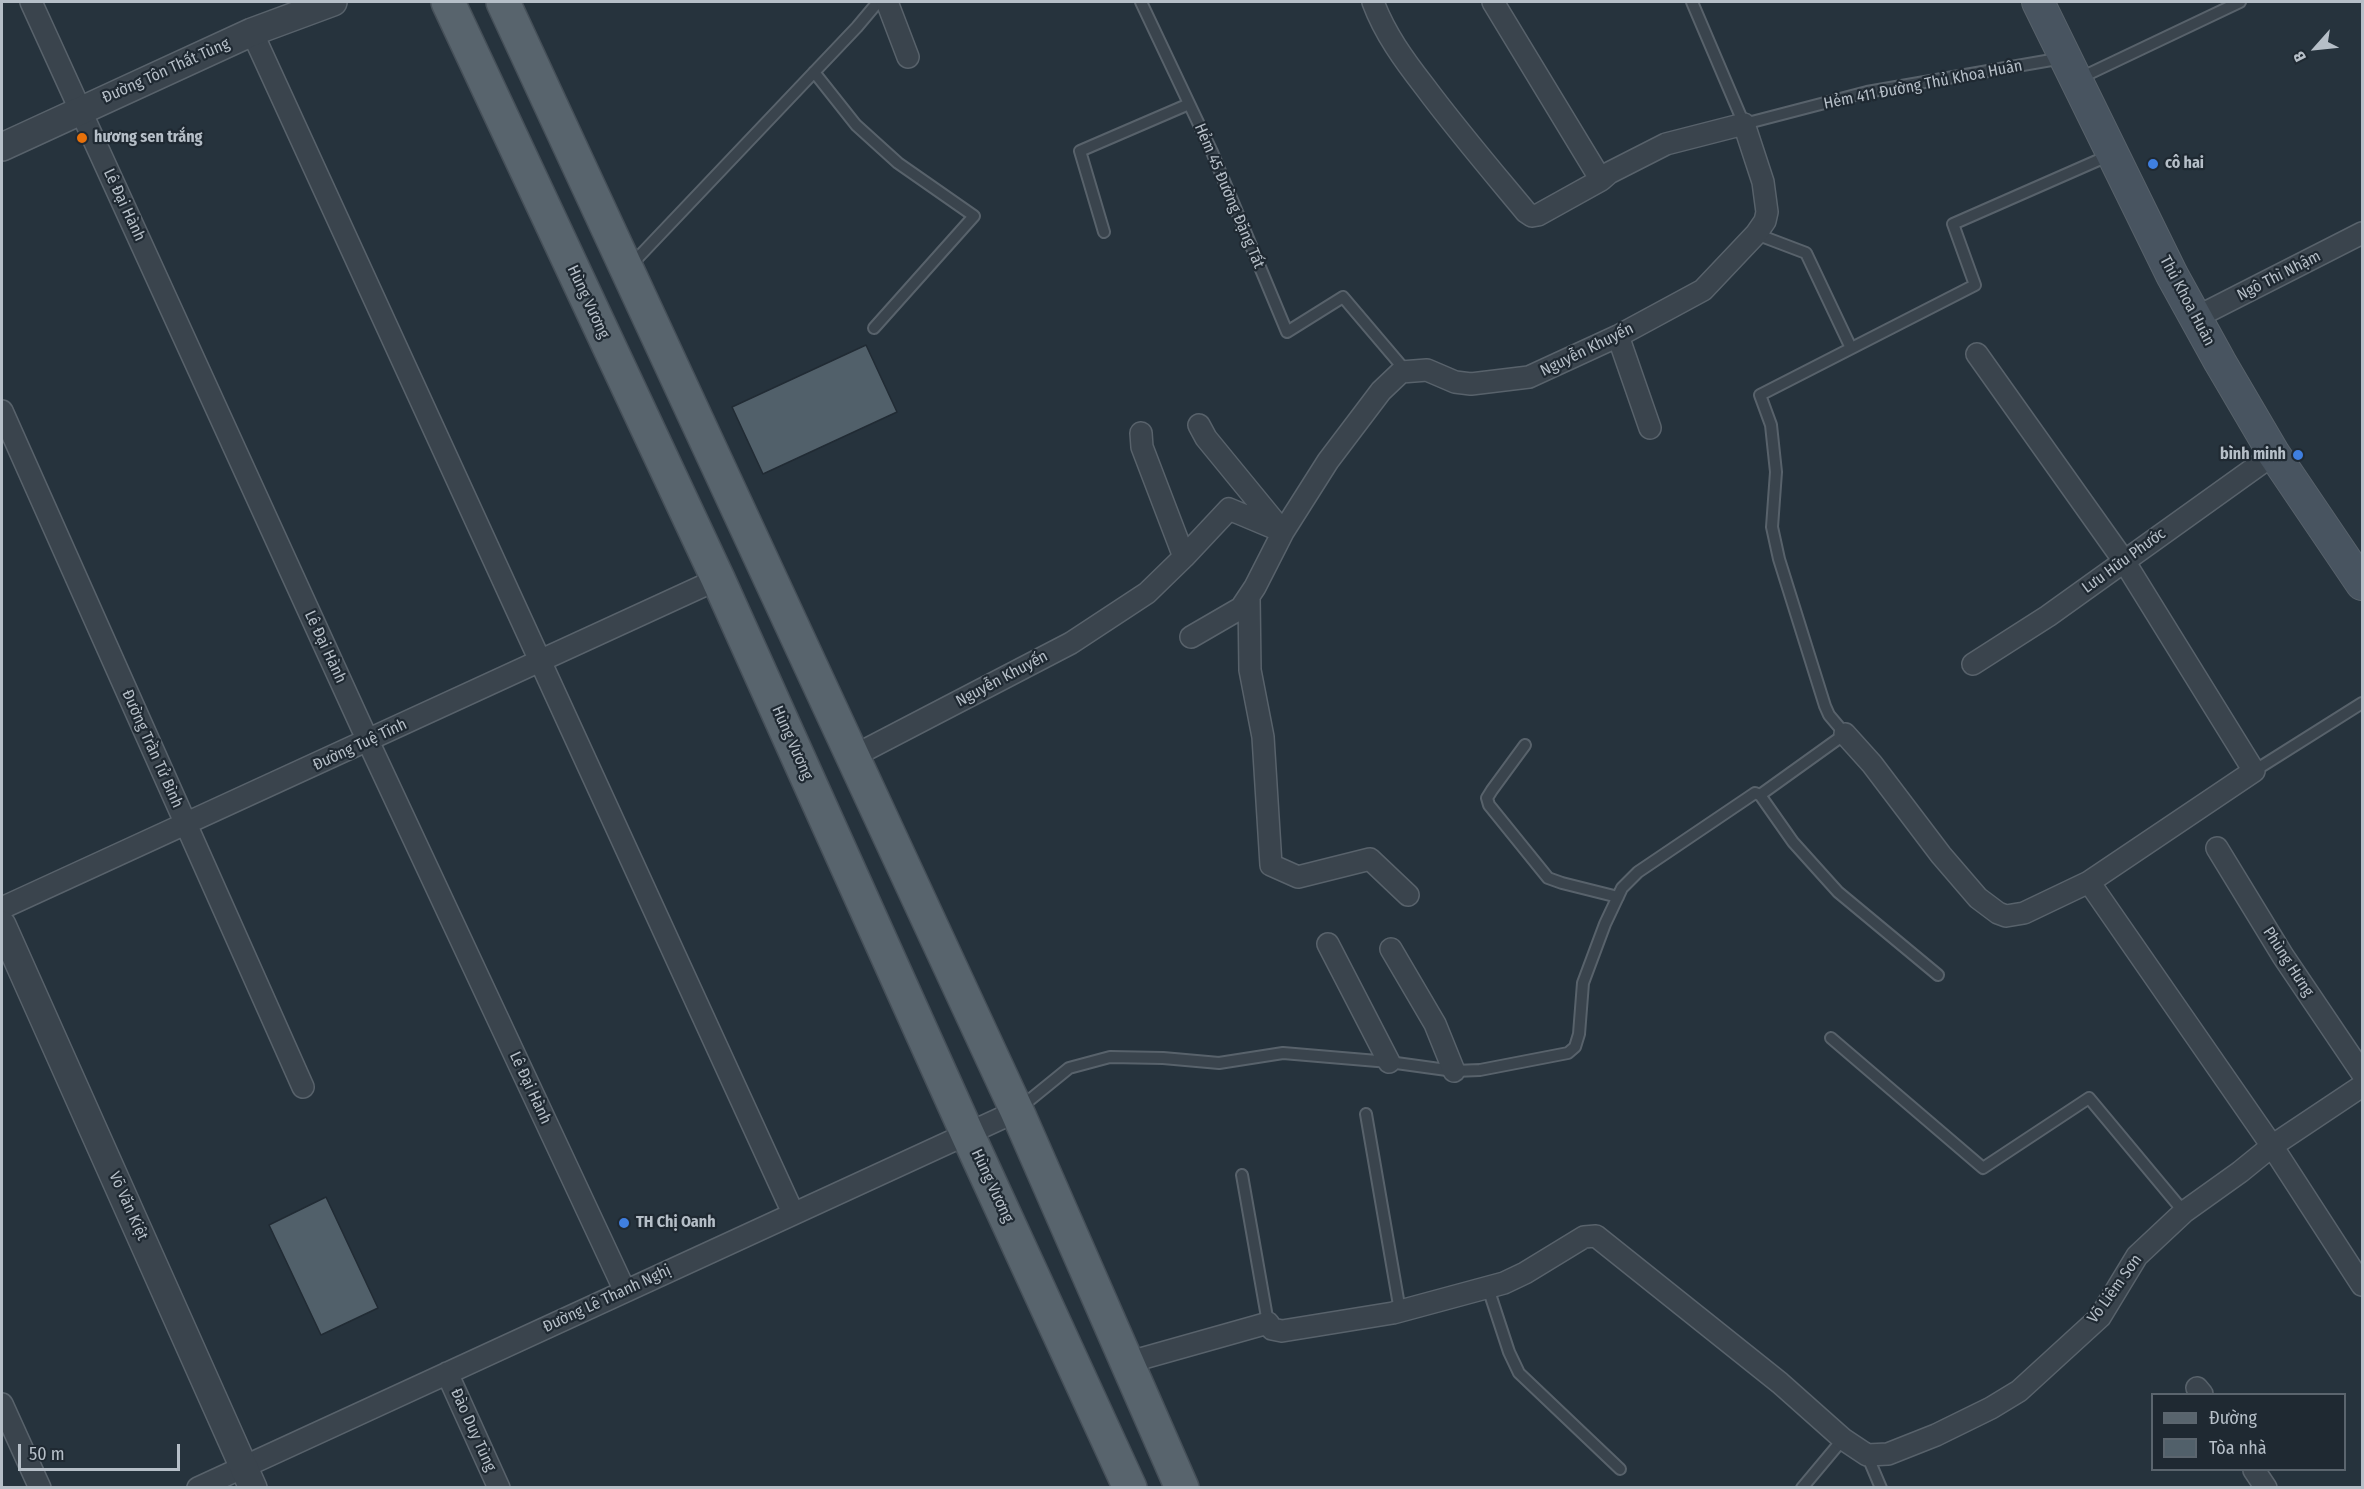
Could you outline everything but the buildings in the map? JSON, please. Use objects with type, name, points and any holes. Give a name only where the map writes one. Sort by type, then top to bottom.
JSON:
[{"type":"main road","name":"Hùng Vương","points":[[448,2],[718,579],[967,1133],[1130,1488]]},
{"type":"main road","points":[[503,2],[1017,1111],[1182,1488]]},
{"type":"main road","name":"Thủ Khoa Huân","points":[[2038,2],[2195,318],[2274,454],[2362,584]]},
{"type":"street","name":"Lê Đại Hành","points":[[31,2],[368,741],[625,1291]]},
{"type":"street","name":"Đường Tôn Thất Tùng","points":[[2,147],[252,32],[333,2]]},
{"type":"street","points":[[887,2],[908,57]]},
{"type":"street","points":[[1373,2],[1381,24],[1443,112],[1526,212],[1532,216],[1538,215],[1601,180],[1609,173],[1666,144],[1744,124]]},
{"type":"street","points":[[1493,2],[1601,180]]},
{"type":"street","points":[[252,32],[793,1214]]},
{"type":"street","name":"Nguyễn Khuyến","points":[[1405,370],[1427,370],[1455,382],[1472,384],[1522,379],[1542,373],[1618,336],[1703,290],[1756,234],[1765,221],[1766,197],[1744,124]]},
{"type":"street","name":"Ngô Thì Nhậm","points":[[2195,318],[2362,233]]},
{"type":"street","points":[[1618,336],[1650,428]]},
{"type":"street","points":[[1845,734],[1872,764],[1941,855],[1978,898],[1998,913],[2006,916],[2024,913],[2089,882],[2254,771],[2124,561],[1977,354]]},
{"type":"street","points":[[1191,637],[1242,608],[1283,531],[1341,443],[1388,383],[1405,370]]},
{"type":"street","name":"Đường Trần Tử Bình","points":[[2,411],[303,1087]]},
{"type":"street","points":[[1199,425],[1206,438],[1283,531]]},
{"type":"street","points":[[1141,433],[1142,447],[1184,557]]},
{"type":"street","name":"Lưu Hữu Phước","points":[[1973,664],[2048,616],[2274,454]]},
{"type":"street","name":"Nguyễn Khuyến","points":[[852,757],[1071,643],[1147,593],[1229,509],[1283,531]]},
{"type":"street","name":"Đường Tuệ Tĩnh","points":[[2,908],[718,579]]},
{"type":"street","points":[[1249,597],[1250,670],[1263,737],[1271,865],[1298,877],[1370,859],[1408,895]]},
{"type":"street","name":"Phùng Hưng","points":[[2217,848],[2283,956],[2362,1073]]},
{"type":"street","points":[[2089,882],[2272,1146],[2362,1285]]},
{"type":"street","name":"Võ Văn Kiệt","points":[[2,925],[249,1477]]},
{"type":"street","points":[[1328,944],[1389,1062]]},
{"type":"street","points":[[1391,949],[1436,1024],[1454,1071]]},
{"type":"street","name":"Võ Liêm Sơn","points":[[1878,1455],[1936,1435],[1991,1408],[2019,1391],[2100,1317],[2137,1256],[2184,1212],[2272,1146],[2362,1086]]},
{"type":"street","name":"Đường Lê Thanh Nghị","points":[[198,1488],[249,1477],[447,1373],[1017,1111]]},
{"type":"street","points":[[1126,1363],[1268,1323],[1272,1329],[1282,1331],[1400,1311],[1488,1288],[1518,1278],[1584,1238],[1596,1236],[1780,1383],[1843,1439],[1878,1455]]},
{"type":"street","name":"Đào Duy Tùng","points":[[447,1373],[499,1488]]},
{"type":"street","points":[[2,1404],[40,1488]]},
{"type":"street","points":[[2255,1471],[2266,1488]]},
{"type":"lane","points":[[627,268],[878,2]]},
{"type":"lane","name":"Hẻm 45 Đường Đặng Tất","points":[[1141,2],[1212,152],[1287,332],[1343,297],[1405,370]]},
{"type":"lane","points":[[1692,2],[1744,124]]},
{"type":"lane","name":"Hẻm 411 Đường Thủ Khoa Huân","points":[[1744,124],[1867,92],[2072,68],[2240,2]]},
{"type":"lane","points":[[814,72],[856,125],[898,163],[974,216],[874,328]]},
{"type":"lane","points":[[1104,232],[1080,151],[1189,104]]},
{"type":"lane","points":[[1017,1111],[1068,1068],[1110,1057],[1163,1058],[1219,1063],[1283,1053],[1389,1062],[1454,1071],[1480,1070],[1568,1053],[1575,1047],[1583,982],[1622,888],[1638,872],[1744,799],[1755,794],[1760,795],[1845,734],[1829,715],[1825,706],[1779,560],[1772,527],[1776,472],[1771,425],[1760,394],[1975,285],[1953,224],[2113,153]]},
{"type":"lane","points":[[1756,234],[1806,253],[1851,348]]},
{"type":"lane","points":[[2254,771],[2362,703]]},
{"type":"lane","points":[[1525,745],[1487,798],[1489,806],[1548,878],[1618,897]]},
{"type":"lane","points":[[1760,795],[1793,842],[1838,892],[1938,975]]},
{"type":"lane","points":[[1831,1038],[1983,1168],[2089,1098],[2184,1212]]},
{"type":"lane","points":[[1366,1114],[1400,1311]]},
{"type":"lane","points":[[1242,1175],[1268,1323]]},
{"type":"lane","points":[[1488,1288],[1509,1352],[1519,1373],[1620,1469]]},
{"type":"lane","points":[[1802,1488],[1843,1439]]},
{"type":"lane","points":[[1878,1455],[1881,1488]]},
{"type":"place","name":"hương sen trắng","points":[[82,138]]},
{"type":"place","name":"cô hai","points":[[2153,164]]},
{"type":"place","name":"bình minh","points":[[2298,455]]},
{"type":"place","name":"TH Chị Oanh","points":[[624,1223]]}]
